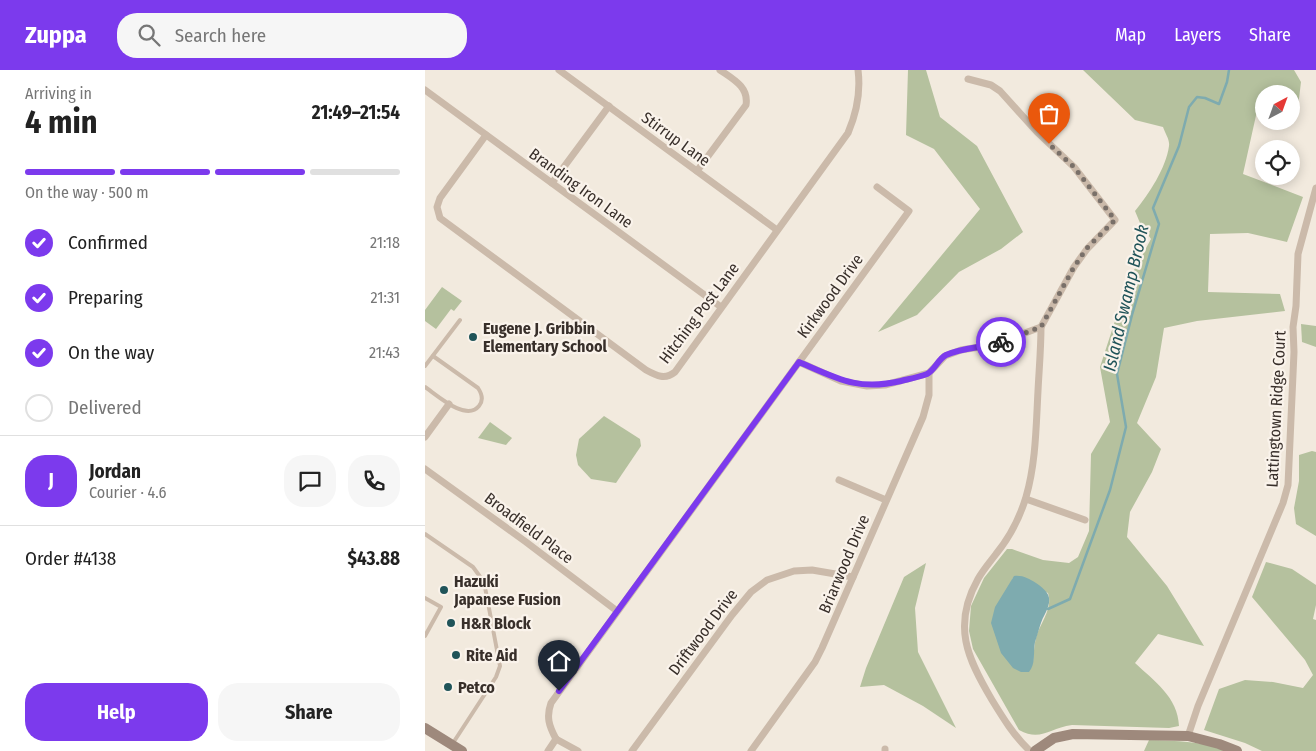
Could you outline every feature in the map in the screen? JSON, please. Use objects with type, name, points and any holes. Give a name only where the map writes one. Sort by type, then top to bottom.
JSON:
[{"type":"main road","points":[[425,728],[462,751]]},
{"type":"main road","points":[[1035,751],[1054,738],[1073,734],[1188,736],[1237,751]]},
{"type":"street","name":"Stirrup Lane","points":[[559,70],[777,230]]},
{"type":"street","points":[[697,171],[746,105],[747,98],[743,89],[720,70]]},
{"type":"street","name":"Hitching Post Lane","points":[[486,135],[440,198],[437,207],[438,214],[452,228],[656,376],[663,378],[675,372],[848,133],[855,117],[859,98],[858,70]]},
{"type":"street","points":[[969,78],[991,85],[1000,91],[1037,132],[1074,167],[1115,220],[1087,248],[1074,267],[1041,327],[1034,460],[1026,499],[1011,532],[979,576],[965,614],[967,652],[975,671],[1004,720],[1030,751]]},
{"type":"street","name":"Branding Iron Lane","points":[[425,90],[721,307]]},
{"type":"street","points":[[553,183],[609,106]]},
{"type":"street","name":"Kirkwood Drive","points":[[556,739],[551,731],[548,718],[551,703],[909,211],[877,187]]},
{"type":"street","name":"Lattingtown Ridge Court","points":[[1188,736],[1198,706],[1283,503],[1288,485],[1293,327],[1299,254],[1316,188]]},
{"type":"street","points":[[799,362],[841,381],[867,386],[885,385],[929,373],[945,356],[961,350],[992,345],[1041,327]]},
{"type":"street","name":"Briarwood Drive","points":[[751,751],[815,662],[928,406],[929,373]]},
{"type":"street","points":[[425,437],[449,404]]},
{"type":"street","name":"Broadfield Place","points":[[425,469],[617,611]]},
{"type":"street","points":[[839,480],[886,500]]},
{"type":"street","points":[[1026,499],[1085,520]]},
{"type":"street","name":"Driftwood Drive","points":[[632,751],[751,592],[767,580],[794,571],[812,570],[853,577]]},
{"type":"street","points":[[548,751],[556,739],[578,751]]},
{"type":"lane","points":[[425,366],[460,320]]},
{"type":"lane","points":[[425,387],[461,411],[477,409],[482,403],[482,394],[479,388],[433,356]]},
{"type":"lane","points":[[425,534],[473,567],[485,582],[501,666],[496,677],[452,745]]},
{"type":"lane","points":[[425,598],[441,607],[425,636]]},
{"type":"green space","points":[[908,70],[926,70],[940,117],[977,146],[1023,232],[1001,249],[959,272],[917,315],[878,332],[980,209],[934,149],[906,135]]},
{"type":"green space","points":[[1083,70],[1294,70],[1301,82],[1300,90],[1300,85],[1255,85],[1255,120],[1243,174],[1255,179],[1255,185],[1272,185],[1303,197],[1287,242],[1248,233],[1210,234],[1208,292],[1280,294],[1285,311],[1197,321],[1164,328],[1156,377],[1137,423],[1161,449],[1152,472],[1130,512],[1127,537],[1167,586],[1204,646],[1158,634],[1135,663],[1170,698],[1178,716],[1179,726],[1169,728],[1072,725],[1033,735],[1019,730],[973,649],[969,631],[971,606],[984,578],[1007,549],[1043,560],[1069,563],[1078,557],[1089,531],[1091,454],[1110,422],[1100,367],[1128,281],[1151,239],[1140,223],[1135,211],[1156,180],[1167,154],[1169,144],[1163,127],[1135,120]],"holes":[[[1013,578],[1048,593],[1048,609],[1037,634],[1033,662],[1010,585]]]},
{"type":"green space","points":[[442,287],[462,301],[454,311],[451,309],[436,329],[425,321],[425,310]]},
{"type":"green space","points":[[1301,324],[1316,326],[1316,347],[1302,342]]},
{"type":"green space","points":[[604,416],[640,439],[641,446],[616,483],[591,479],[578,465],[576,455],[579,439]]},
{"type":"green space","points":[[490,422],[512,438],[506,445],[478,438]]},
{"type":"green space","points":[[1312,451],[1316,452],[1316,536],[1296,524],[1294,508],[1299,481],[1299,455]]},
{"type":"green space","points":[[1266,562],[1292,569],[1316,585],[1316,605],[1313,619],[1316,620],[1316,751],[1262,751],[1245,743],[1204,730],[1219,689],[1245,680],[1273,682],[1303,688],[1313,675],[1305,660],[1252,597]]},
{"type":"green space","points":[[926,563],[915,608],[918,652],[956,728],[923,706],[884,685],[860,687],[904,577]]},
{"type":"green space","points":[[1149,740],[1200,743],[1229,751],[1144,751]]},
{"type":"water","points":[[1014,576],[1023,577],[1036,583],[1048,594],[1049,598],[1035,642],[1033,662],[1029,672],[1021,672],[1013,668],[1001,653],[991,623],[995,607]]},
{"type":"waterway","name":"Island Swamp Brook","points":[[1048,609],[1070,599],[1110,490],[1126,427],[1117,374],[1159,224],[1153,208],[1179,146],[1189,107],[1197,97],[1219,104],[1229,70]]},
{"type":"way so far","points":[[1001,342],[1041,327],[1074,267],[1087,248],[1115,220],[1074,167],[1049,144]]},
{"type":"place","name":"Eugene J. Gribbin Elementary School","points":[[473,337]]},
{"type":"place","name":"Hazuki Japanese Fusion","points":[[444,590]]},
{"type":"place","name":"H&R Block","points":[[451,623]]},
{"type":"place","name":"Rite Aid","points":[[456,655]]},
{"type":"place","name":"Petco","points":[[448,687]]},
{"type":"route","points":[[559,691],[799,362],[841,381],[867,386],[885,385],[929,373],[940,359],[961,350],[1001,342]]}]
